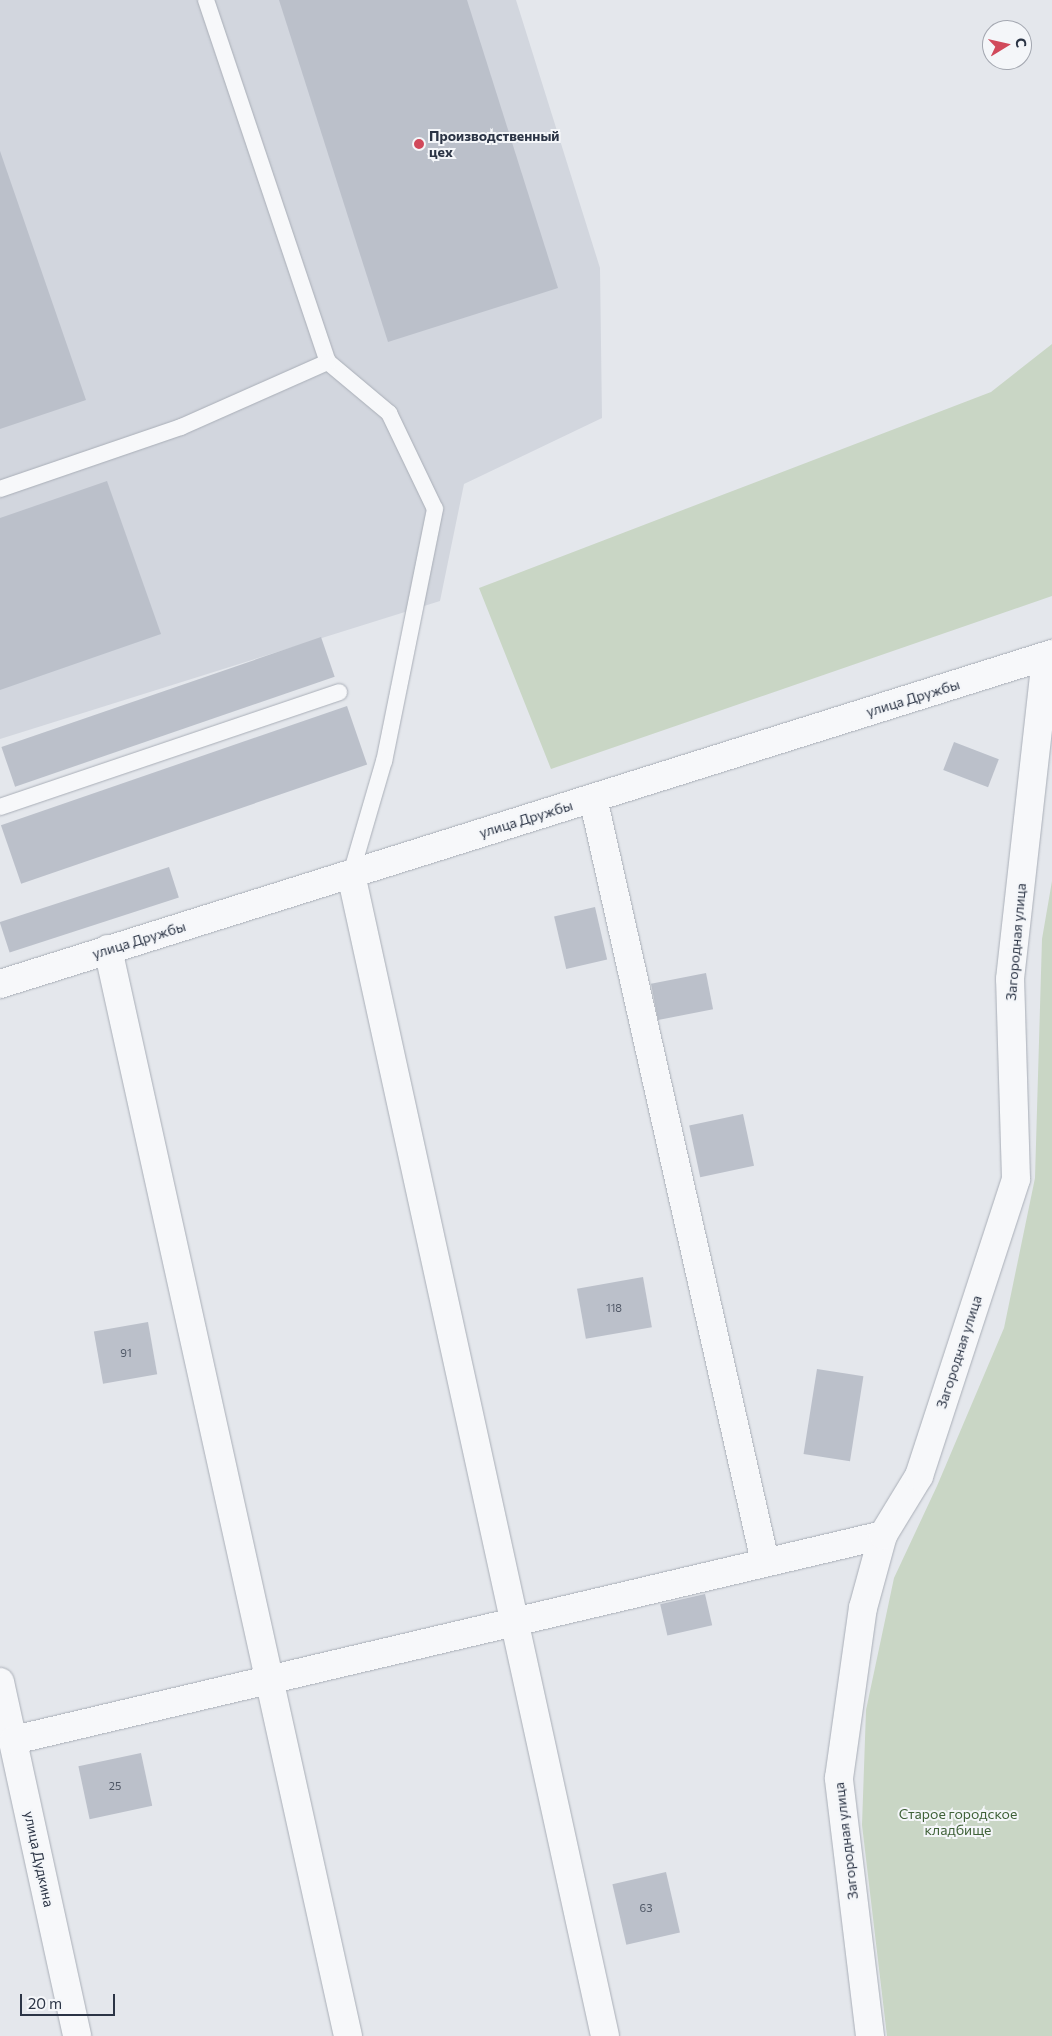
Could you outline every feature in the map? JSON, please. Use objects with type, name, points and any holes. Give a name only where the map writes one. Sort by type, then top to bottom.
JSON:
[{"type":"street","name":"улица Дружбы","points":[[0,984],[1049,655]]},
{"type":"street","name":"Загородная улица","points":[[870,2036],[839,1778],[863,1608],[883,1534],[919,1476],[1016,1179],[1010,979],[1049,655]]},
{"type":"street","points":[[593,798],[765,1562]]},
{"type":"street","points":[[351,874],[605,2036]]},
{"type":"street","points":[[108,949],[348,2036]]},
{"type":"street","points":[[14,1740],[883,1534]]},
{"type":"street","name":"улица Дудкина","points":[[0,1682],[77,2036]]},
{"type":"lane","points":[[206,0],[328,362],[389,413],[435,509],[384,761],[351,874]]},
{"type":"lane","points":[[0,489],[181,427],[328,362]]},
{"type":"lane","points":[[0,807],[339,692]]},
{"type":"shaded area","points":[[0,0],[516,0],[600,268],[602,418],[464,484],[440,601],[0,739]]},
{"type":"green space","points":[[1052,344],[1052,596],[551,769],[479,588],[991,392]]},
{"type":"green space","name":"Старое городское кладбище","points":[[1052,881],[1052,2036],[887,2036],[862,1825],[866,1710],[894,1578],[937,1486],[1004,1328],[1035,1178],[1042,939]]},
{"type":"building","name":"Производственный цех","points":[[279,0],[467,0],[558,288],[388,342]]},
{"type":"building","points":[[0,151],[86,400],[0,429]]},
{"type":"building","points":[[107,481],[161,634],[0,690],[0,518]]},
{"type":"building","points":[[321,637],[335,677],[15,787],[1,747]]},
{"type":"building","points":[[347,706],[367,765],[21,884],[1,825]]},
{"type":"building","points":[[954,742],[999,759],[988,787],[943,770]]},
{"type":"building","points":[[169,867],[179,897],[10,952],[0,922]]},
{"type":"building","points":[[595,907],[607,960],[566,969],[554,916]]},
{"type":"building","points":[[706,973],[713,1009],[658,1020],[651,984]]},
{"type":"building","points":[[743,1114],[754,1166],[700,1177],[689,1125]]},
{"type":"building","points":[[643,1277],[652,1327],[586,1339],[577,1289]]},
{"type":"building","points":[[148,1322],[157,1374],[103,1384],[94,1332]]},
{"type":"building","points":[[817,1369],[863,1376],[850,1461],[804,1454]]},
{"type":"building","points":[[705,1594],[712,1625],[667,1636],[660,1604]]},
{"type":"building","points":[[141,1753],[152,1806],[90,1819],[78,1766]]},
{"type":"building","points":[[666,1872],[680,1932],[626,1945],[612,1884]]},
{"type":"place","name":"Производственный цех","points":[[419,144]]}]
